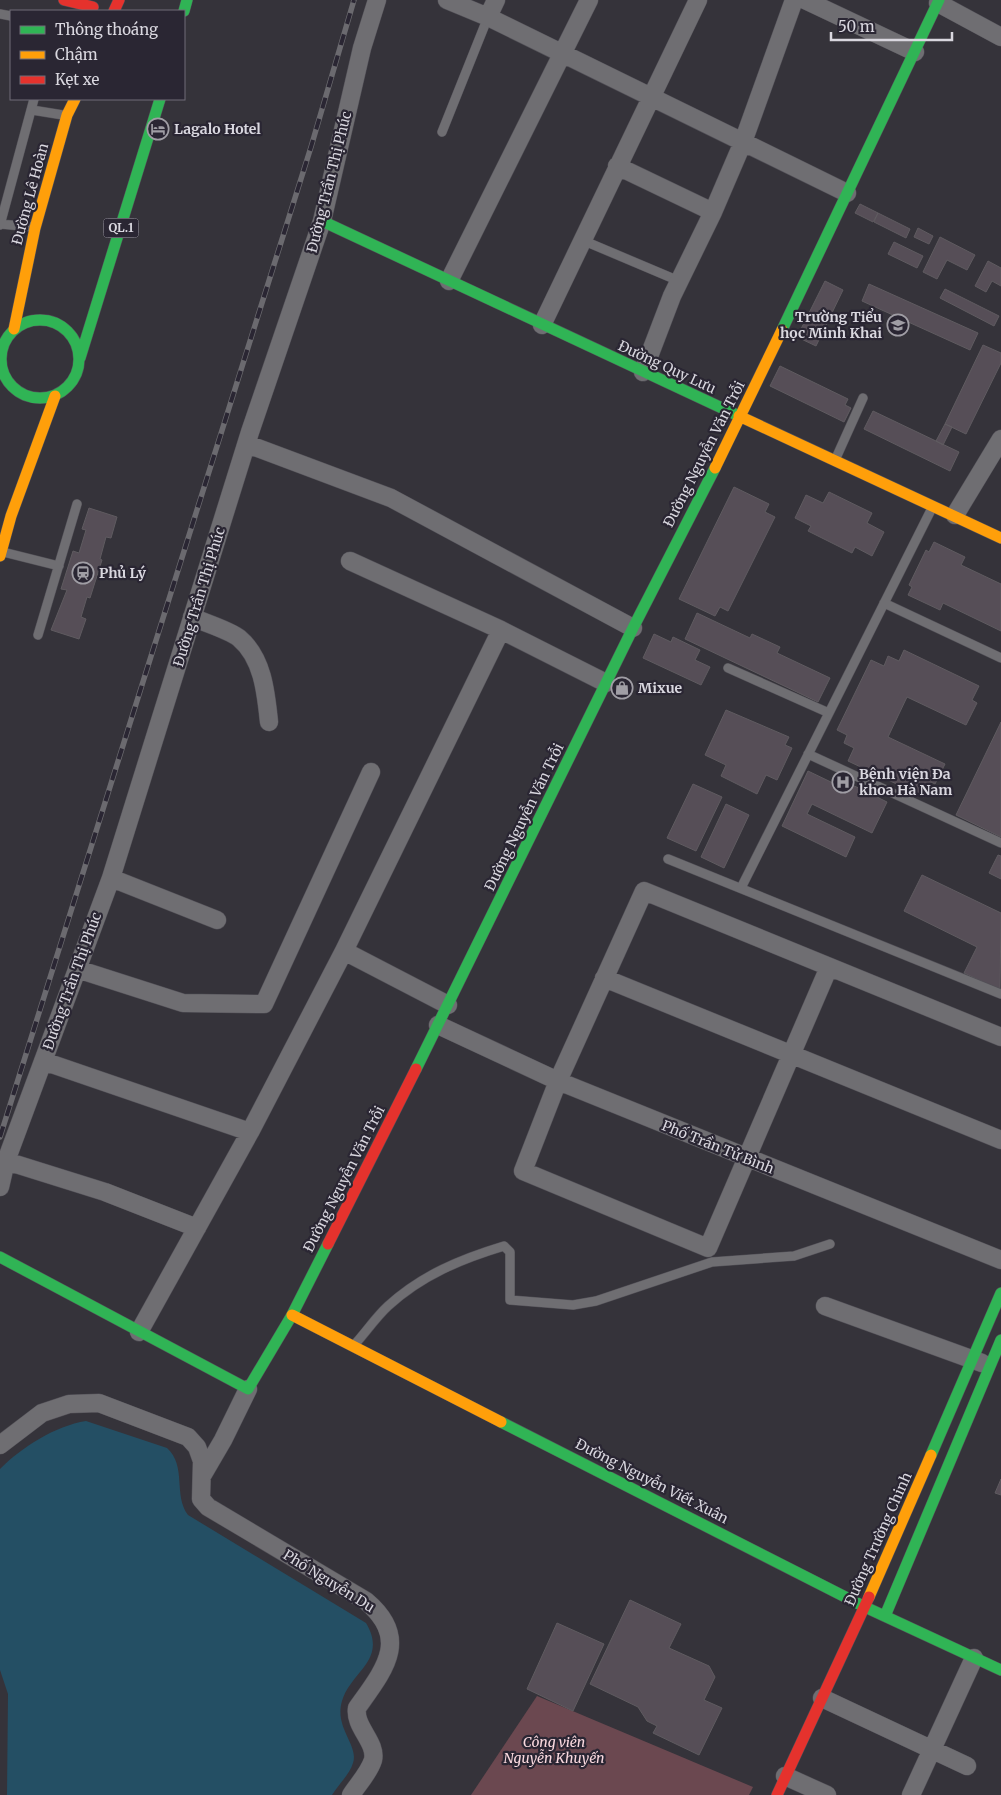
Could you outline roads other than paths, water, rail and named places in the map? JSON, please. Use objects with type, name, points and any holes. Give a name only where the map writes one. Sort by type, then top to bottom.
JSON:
[{"type":"street","points":[[64,0],[94,6]]},
{"type":"street","name":"Đường Trần Thị Phúc","points":[[0,1187],[6,1161],[110,878],[247,444],[322,221],[362,48],[377,0]]},
{"type":"street","points":[[448,0],[488,17],[847,193]]},
{"type":"street","points":[[488,17],[496,0]]},
{"type":"street","points":[[449,281],[589,0]]},
{"type":"street","points":[[542,325],[698,0]]},
{"type":"street","points":[[643,372],[679,281],[713,212],[743,142],[794,0]]},
{"type":"street","points":[[805,0],[914,52]]},
{"type":"street","points":[[939,1],[1001,37]]},
{"type":"street","name":"Đường Nguyễn Văn Trỗi","points":[[248,1389],[292,1315],[448,1005],[633,628],[740,418],[939,1]]},
{"type":"street","name":"Đường Lê Hoàn","points":[[8,333],[18,308],[35,228],[73,100]]},
{"type":"street","name":"QL.1","points":[[80,358],[160,100]]},
{"type":"street","points":[[617,166],[713,212]]},
{"type":"street","name":"Đường Quy Lưu","points":[[322,221],[740,418],[955,515],[1001,538]]},
{"type":"street","points":[[0,312],[18,308]]},
{"type":"street","points":[[0,391],[1,353],[8,333],[25,322],[50,321],[62,326],[74,340],[80,358],[74,381],[66,390],[55,396],[43,398],[20,393],[11,385],[2,370]]},
{"type":"street","points":[[0,554],[24,480],[55,396]]},
{"type":"street","points":[[955,515],[1001,439]]},
{"type":"street","points":[[247,444],[392,498],[633,628]]},
{"type":"street","points":[[350,561],[501,630],[606,683]]},
{"type":"street","points":[[192,617],[239,638],[259,665],[266,695],[269,722]]},
{"type":"street","points":[[139,1332],[250,1132],[344,951],[501,630]]},
{"type":"street","points":[[77,969],[183,1003],[264,1004],[371,772]]},
{"type":"street","points":[[110,878],[217,920]]},
{"type":"street","points":[[829,967],[744,1158],[710,1255],[523,1171],[558,1081],[644,891],[1001,1037]]},
{"type":"street","points":[[344,951],[448,1005]]},
{"type":"street","points":[[604,978],[1001,1140]]},
{"type":"street","name":"Phố Trần Tử Bình","points":[[438,1024],[558,1081],[744,1158],[1001,1260]]},
{"type":"street","points":[[43,1061],[250,1132]]},
{"type":"street","points":[[6,1161],[105,1192],[197,1228]]},
{"type":"street","points":[[0,1257],[248,1389],[223,1440],[202,1476]]},
{"type":"street","name":"Đường Trường Chinh","points":[[777,1795],[865,1607],[1001,1293]]},
{"type":"street","points":[[825,1306],[990,1367]]},
{"type":"street","name":"Đường Nguyễn Viết Xuân","points":[[292,1315],[865,1607],[1001,1670]]},
{"type":"street","points":[[886,1616],[1001,1340]]},
{"type":"street","name":"Phố Nguyễn Du","points":[[0,1445],[42,1413],[84,1401],[99,1403],[188,1437],[197,1447],[202,1461],[201,1499],[208,1507],[366,1601],[378,1611],[387,1625],[391,1640],[390,1656],[384,1671],[357,1708],[356,1714],[372,1748],[373,1758],[351,1795]]},
{"type":"street","points":[[920,1480],[939,1488]]},
{"type":"street","points":[[911,1795],[974,1658]]},
{"type":"street","points":[[822,1698],[967,1766]]},
{"type":"street","points":[[786,1776],[827,1795]]},
{"type":"lane","points":[[442,132],[488,17]]},
{"type":"lane","points":[[34,100],[0,224],[35,228]]},
{"type":"lane","points":[[32,110],[67,115]]},
{"type":"lane","points":[[582,240],[679,281]]},
{"type":"lane","points":[[834,461],[863,398]]},
{"type":"lane","points":[[38,635],[77,504]]},
{"type":"lane","points":[[741,888],[933,505]]},
{"type":"lane","points":[[0,554],[59,566]]},
{"type":"lane","points":[[884,602],[1001,658]]},
{"type":"lane","points":[[728,668],[829,713]]},
{"type":"lane","points":[[808,754],[1001,842]]},
{"type":"lane","points":[[668,859],[1001,994]]},
{"type":"lane","points":[[353,1346],[388,1306],[422,1278],[464,1258],[504,1246],[510,1252],[510,1300],[573,1305],[596,1301],[710,1255],[794,1256],[830,1244]]},
{"type":"water","points":[[86,1421],[167,1448],[177,1463],[181,1499],[188,1515],[366,1623],[372,1636],[373,1647],[366,1665],[347,1691],[340,1711],[341,1720],[353,1750],[353,1763],[347,1775],[332,1795],[7,1795],[8,1694],[0,1670],[0,1469],[29,1445],[51,1433]]},
{"type":"railway","points":[[0,1137],[311,147],[354,0]]},
{"type":"place","name":"Lagalo Hotel","points":[[158,129]]},
{"type":"place","name":"Trường Tiểu học Minh Khai","points":[[898,325]]},
{"type":"place","name":"Phủ Lý","points":[[83,573]]},
{"type":"place","name":"Mixue","points":[[622,688]]},
{"type":"place","name":"Bệnh viện Đa khoa Hà Nam","points":[[843,782]]},
{"type":"park label","name":"Công viên Nguyễn Khuyến","points":[[554,1750]]}]
